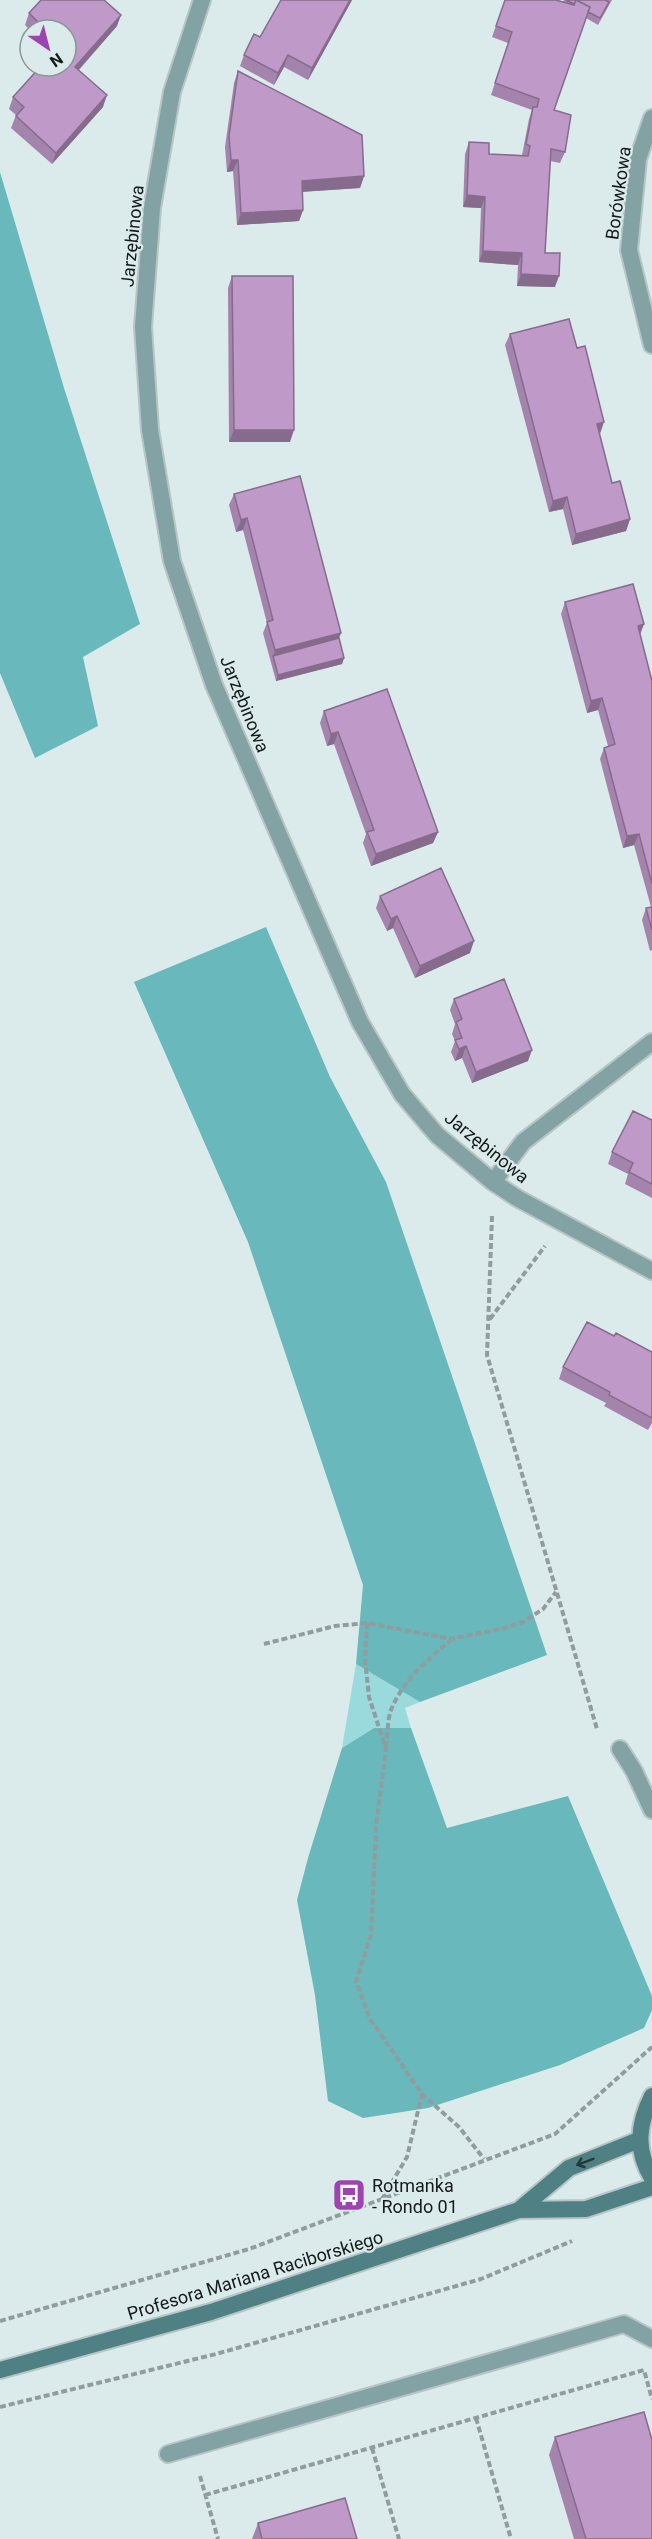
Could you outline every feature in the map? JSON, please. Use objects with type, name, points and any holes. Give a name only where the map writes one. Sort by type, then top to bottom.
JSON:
[{"type":"main road","points":[[652,2096],[642,2116],[639,2140],[644,2165],[652,2178]]},
{"type":"main road","name":"Profesora Mariana Raciborskiego","points":[[519,2210],[569,2168],[639,2140]]},
{"type":"main road","name":"Profesora Mariana Raciborskiego","points":[[0,2370],[211,2312],[519,2210],[586,2209],[652,2187]]},
{"type":"street","name":"Jarzębinowa","points":[[202,0],[172,92],[152,208],[143,327],[150,430],[172,561],[214,685],[360,1022],[402,1094],[437,1135],[493,1182],[652,1272]]},
{"type":"street","name":"Borówkowa","points":[[652,118],[638,159],[629,250],[652,345]]},
{"type":"street","points":[[493,1182],[523,1142],[652,1042]]},
{"type":"street","points":[[620,1749],[634,1771],[652,1810]]},
{"type":"street","points":[[168,2454],[624,2324],[652,2339]]},
{"type":"path","points":[[493,1182],[487,1354],[599,1737]]},
{"type":"path","points":[[488,1328],[491,1316],[531,1263],[566,1225]]},
{"type":"path","points":[[264,1644],[335,1626],[367,1623],[451,1639],[523,1622],[543,1609],[557,1591]]},
{"type":"path","points":[[367,1623],[365,1659],[369,1697],[386,1749]]},
{"type":"path","points":[[451,1639],[417,1668],[391,1711],[376,1827],[371,1935],[356,1981],[370,2019],[422,2094],[459,2127],[484,2159]]},
{"type":"path","points":[[0,2321],[249,2249],[555,2134],[652,2047]]},
{"type":"path","points":[[382,2199],[407,2157],[422,2094]]},
{"type":"path","points":[[0,2408],[216,2354],[481,2279],[574,2240]]},
{"type":"path","points":[[205,2495],[644,2370],[652,2398]]},
{"type":"path","points":[[476,2418],[511,2539]]},
{"type":"path","points":[[192,2447],[218,2539]]},
{"type":"path","points":[[372,2448],[399,2539]]},
{"type":"shaded area","points":[[0,172],[64,388],[140,624],[83,657],[98,726],[35,758],[0,673]]},
{"type":"shaded area","points":[[266,927],[330,1077],[386,1182],[547,1655],[420,1702],[356,1664],[363,1585],[248,1242],[134,982]]},
{"type":"shaded area","points":[[356,1664],[420,1702],[405,1708],[411,1728],[374,1728],[342,1748]]},
{"type":"shaded area","points":[[374,1728],[411,1728],[447,1828],[568,1796],[652,1996],[652,2010],[644,2028],[560,2065],[428,2108],[363,2118],[328,2101],[315,1995],[297,1900],[342,1748]]},
{"type":"building","points":[[41,0],[104,0],[121,15],[78,64],[78,18],[34,18],[29,13]]},
{"type":"building","points":[[281,0],[350,0],[312,68],[288,55],[278,73],[244,55],[254,34],[260,37]]},
{"type":"building","points":[[505,0],[556,0],[574,5],[576,0],[590,7],[554,110],[571,115],[565,152],[551,149],[545,253],[560,253],[559,276],[521,274],[522,253],[483,251],[485,197],[467,195],[469,142],[489,143],[489,154],[528,156],[530,146],[526,144],[533,107],[537,107],[539,99],[495,83],[512,32],[496,26]]},
{"type":"building","points":[[576,0],[609,2],[600,18],[588,12],[590,7]]},
{"type":"building","points":[[78,70],[107,95],[56,153],[16,116],[24,107],[13,97],[30,78],[78,78]]},
{"type":"building","points":[[238,71],[362,135],[364,176],[302,181],[303,210],[241,213],[238,160],[231,160],[229,136]]},
{"type":"building","points":[[232,276],[293,276],[294,430],[234,430]]},
{"type":"building","points":[[569,319],[577,348],[585,346],[604,422],[597,424],[612,483],[620,481],[630,519],[576,534],[567,497],[553,501],[510,334]]},
{"type":"building","points":[[300,476],[341,633],[275,650],[267,622],[273,620],[247,518],[241,520],[234,494]]},
{"type":"building","points":[[633,584],[644,624],[638,626],[652,681],[652,884],[639,834],[627,836],[604,748],[615,744],[602,698],[591,701],[565,602]]},
{"type":"building","points":[[339,638],[344,658],[278,675],[273,656]]},
{"type":"building","points":[[387,689],[438,832],[376,854],[367,832],[374,830],[338,732],[331,734],[324,711]]},
{"type":"building","points":[[441,868],[474,941],[420,966],[397,916],[391,919],[380,896]]},
{"type":"building","points":[[652,907],[652,930],[646,908]]},
{"type":"building","points":[[504,979],[532,1050],[476,1072],[466,1046],[459,1049],[455,1040],[462,1038],[456,1022],[462,1019],[454,999]]},
{"type":"building","points":[[633,1111],[652,1120],[652,1184],[629,1172],[633,1163],[612,1152]]},
{"type":"building","points":[[587,1322],[614,1336],[616,1333],[652,1352],[652,1418],[563,1367]]},
{"type":"building","points":[[644,2412],[652,2440],[652,2539],[586,2539],[555,2437]]},
{"type":"building","points":[[345,2498],[357,2539],[262,2539],[258,2523]]},
{"type":"place","name":"Rotmanka - Rondo 01","points":[[349,2195]]}]
